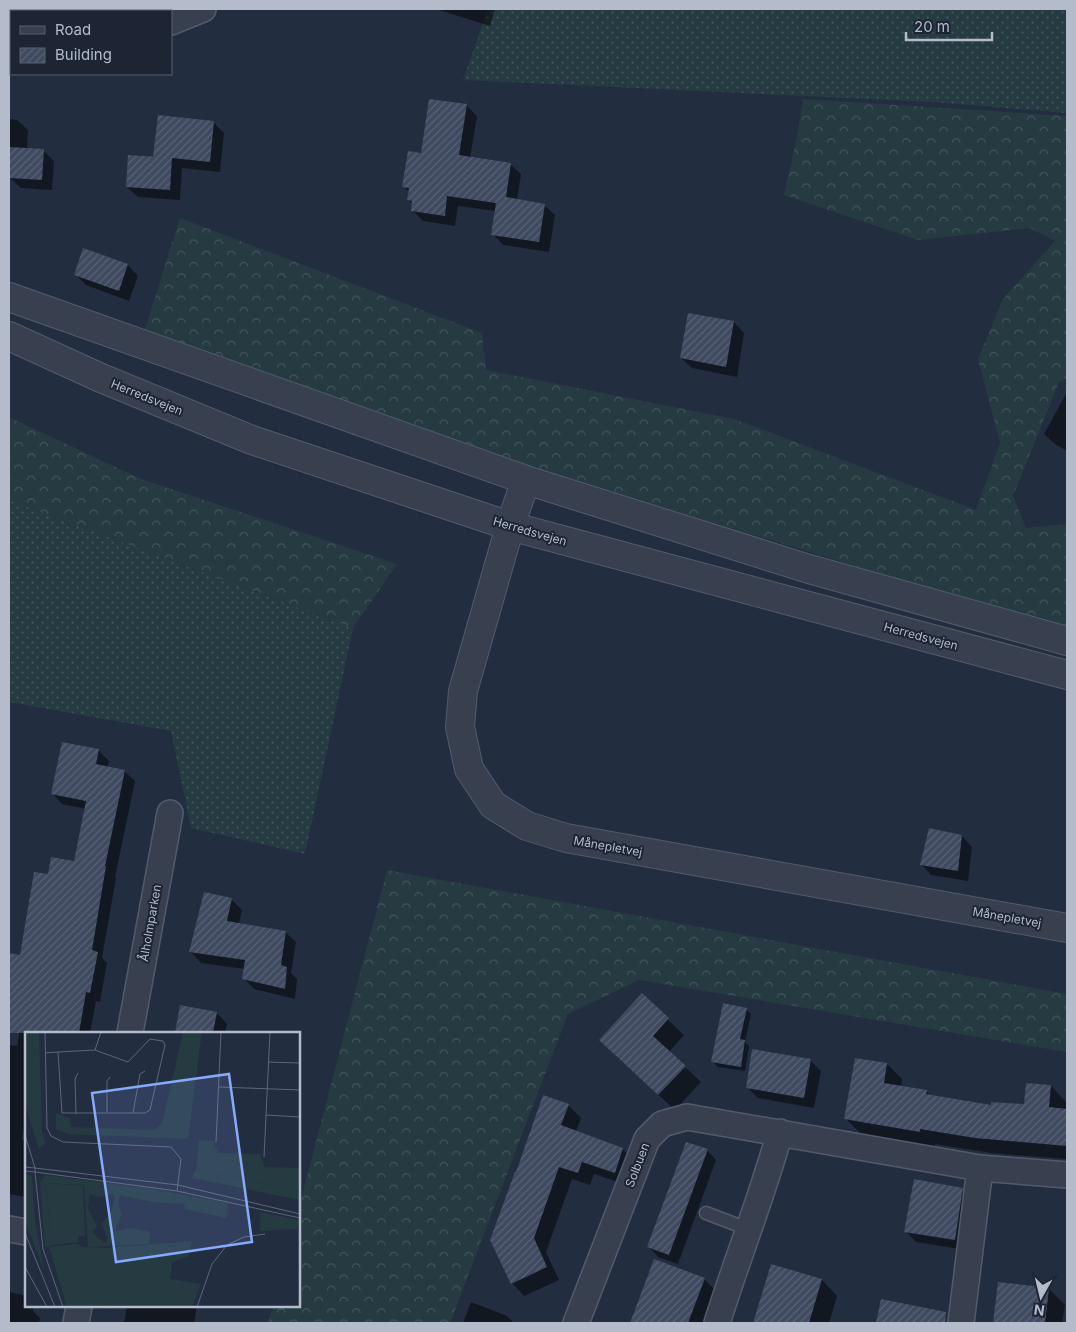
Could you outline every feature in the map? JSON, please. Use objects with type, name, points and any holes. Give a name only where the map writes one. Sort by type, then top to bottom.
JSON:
[{"type":"street","points":[[172,22],[203,9]]},
{"type":"street","points":[[9,297],[526,480],[810,569],[1067,641]]},
{"type":"street","name":"Herredsvejen","points":[[9,336],[101,378],[252,440],[510,526],[1067,676]]},
{"type":"street","name":"Månepletvej","points":[[526,480],[510,526],[462,691],[460,727],[469,769],[493,805],[527,826],[566,838],[1067,928]]},
{"type":"street","name":"Ålholmparken","points":[[130,1032],[170,813]]},
{"type":"street","name":"Solbuen","points":[[576,1323],[647,1139],[662,1124],[687,1117],[980,1168],[1067,1175]]},
{"type":"street","points":[[717,1323],[770,1168],[780,1132]]},
{"type":"street","points":[[962,1323],[980,1168]]},
{"type":"street","points":[[9,1228],[25,1232]]},
{"type":"street","points":[[76,1323],[79,1307]]},
{"type":"lane","points":[[706,1214],[748,1229]]},
{"type":"green space","points":[[488,9],[1067,9],[1067,113],[933,102],[463,80]]},
{"type":"green space","points":[[803,99],[1067,116],[1067,378],[1059,382],[1013,496],[1026,528],[1067,524],[1067,630],[465,445],[145,329],[180,218],[482,333],[486,370],[734,419],[976,510],[1000,443],[978,359],[1003,299],[1055,241],[1030,228],[918,240],[784,195]]},
{"type":"green space","points":[[9,417],[141,479],[397,564],[353,628],[9,500]]},
{"type":"green space","points":[[9,500],[353,628],[305,854],[191,828],[171,731],[9,702]]},
{"type":"green space","points":[[387,870],[1067,994],[1067,1052],[639,980],[568,1014],[450,1323],[268,1323],[273,1307],[300,1307],[300,1203]]},
{"type":"building","points":[[429,99],[467,104],[459,155],[511,163],[506,197],[545,204],[539,242],[491,235],[496,203],[447,196],[445,216],[411,211],[412,201],[407,200],[409,188],[402,187],[408,151],[421,153]]},
{"type":"building","points":[[158,115],[214,121],[210,162],[172,158],[170,190],[126,187],[128,155],[153,157]]},
{"type":"building","points":[[9,147],[44,149],[42,180],[9,178]]},
{"type":"building","points":[[83,248],[128,264],[119,291],[74,275]]},
{"type":"building","points":[[688,313],[734,321],[726,367],[680,358]]},
{"type":"building","points":[[62,742],[99,749],[96,764],[125,770],[105,866],[92,950],[98,952],[90,993],[86,992],[79,1032],[9,1033],[9,953],[20,955],[34,872],[48,874],[51,857],[74,861],[86,801],[51,794]]},
{"type":"building","points":[[929,828],[962,835],[958,871],[920,865]]},
{"type":"building","points":[[204,892],[232,898],[227,921],[286,931],[281,965],[287,967],[285,989],[242,979],[245,960],[189,952]]},
{"type":"building","points":[[642,993],[669,1018],[653,1036],[686,1066],[658,1095],[599,1040]]},
{"type":"building","points":[[723,1003],[747,1008],[740,1039],[745,1040],[741,1067],[711,1062]]},
{"type":"building","points":[[180,1005],[217,1012],[213,1032],[175,1032]]},
{"type":"building","points":[[752,1049],[811,1059],[804,1098],[746,1088]]},
{"type":"building","points":[[855,1058],[887,1063],[884,1083],[927,1090],[926,1094],[991,1105],[991,1102],[1024,1104],[1026,1083],[1051,1085],[1049,1107],[1067,1109],[1067,1146],[975,1138],[920,1129],[920,1132],[844,1119]]},
{"type":"building","points":[[543,1095],[569,1104],[561,1125],[623,1148],[615,1173],[582,1162],[578,1173],[559,1167],[534,1238],[547,1267],[511,1284],[490,1240]]},
{"type":"building","points":[[686,1142],[708,1149],[669,1255],[647,1247]]},
{"type":"building","points":[[914,1179],[963,1188],[955,1240],[904,1232]]},
{"type":"building","points":[[654,1259],[705,1278],[688,1323],[630,1323]]},
{"type":"building","points":[[771,1264],[822,1279],[809,1323],[753,1323]]},
{"type":"building","points":[[998,1282],[1049,1288],[1045,1323],[993,1323]]},
{"type":"building","points":[[881,1299],[946,1312],[945,1323],[876,1323]]}]
